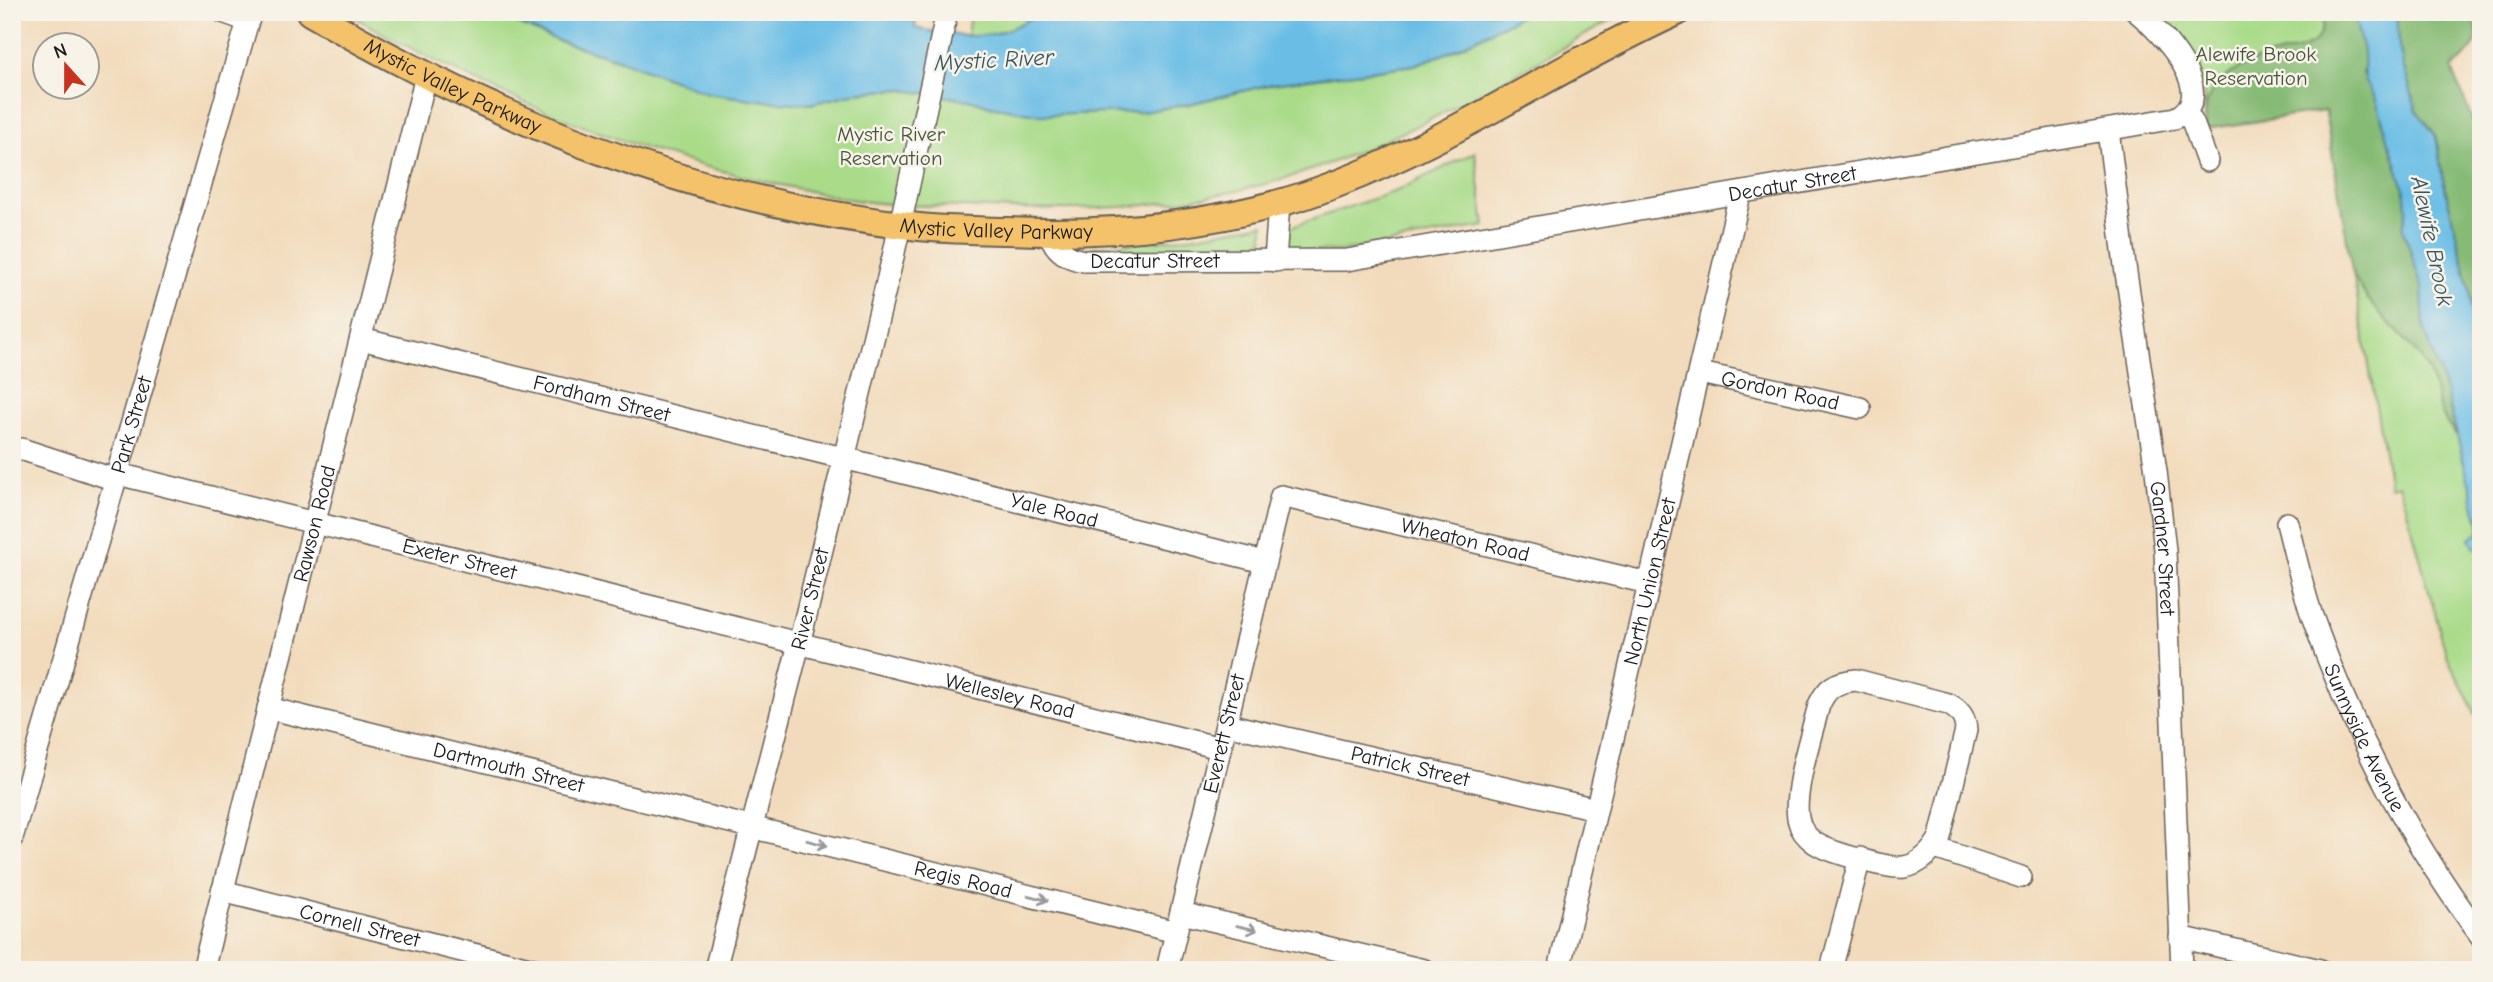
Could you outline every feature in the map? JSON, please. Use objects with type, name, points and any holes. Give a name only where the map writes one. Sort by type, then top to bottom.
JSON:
[{"type":"main road","name":"Mystic Valley Parkway","points":[[310,12],[426,76],[543,128],[664,173],[806,210],[901,225],[1049,232],[1085,232],[1162,225],[1227,215],[1279,203],[1354,177],[1401,158],[1676,12]]},
{"type":"street","points":[[223,12],[250,16]]},
{"type":"street","name":"River Street","points":[[715,970],[799,644],[901,225],[947,12]]},
{"type":"street","points":[[2137,12],[2156,30],[2187,70],[2192,92],[2186,111],[2207,161]]},
{"type":"street","name":"Park Street","points":[[12,838],[250,16]]},
{"type":"street","name":"Rawson Road","points":[[203,970],[426,76]]},
{"type":"street","name":"Decatur Street","points":[[1049,232],[1055,246],[1070,258],[1084,261],[1354,259],[2169,120],[2186,111]]},
{"type":"street","name":"Gardner Street","points":[[2108,130],[2165,470],[2165,550],[2182,970]]},
{"type":"street","name":"North Union Street","points":[[1559,970],[1740,194]]},
{"type":"street","points":[[1275,261],[1279,203]]},
{"type":"street","name":"Fordham Street","points":[[361,339],[843,459]]},
{"type":"street","name":"Gordon Road","points":[[1700,373],[1860,408]]},
{"type":"street","name":"Exeter Street","points":[[20,449],[117,477],[799,644]]},
{"type":"street","name":"Yale Road","points":[[843,459],[1264,562]]},
{"type":"street","name":"Wheaton Road","points":[[1281,496],[1648,583]]},
{"type":"street","name":"Everett Street","points":[[1167,970],[1281,496]]},
{"type":"street","name":"Sunnyside Avenue","points":[[2287,523],[2312,615],[2372,758],[2423,850],[2481,936]]},
{"type":"street","name":"Wellesley Road","points":[[799,644],[1220,748]]},
{"type":"street","points":[[1856,680],[1958,709],[1965,720],[1966,730],[1949,805],[1935,848],[1919,861],[1906,867],[1860,858],[1830,850],[1807,836],[1799,823],[1799,790],[1824,693],[1832,685],[1856,680]]},
{"type":"street","name":"Dartmouth Street","points":[[268,708],[751,827]]},
{"type":"street","name":"Patrick Street","points":[[1226,724],[1596,810]]},
{"type":"street","name":"Regis Road","points":[[751,827],[1179,922],[1424,970]]},
{"type":"street","points":[[1935,848],[2021,877]]},
{"type":"street","points":[[1831,970],[1860,858]]},
{"type":"street","name":"Cornell Street","points":[[222,891],[537,970]]},
{"type":"street","points":[[2180,937],[2319,970]]},
{"type":"green space","name":"Mystic River Reservation","points":[[345,12],[490,12],[559,41],[618,59],[708,93],[735,97],[810,104],[856,93],[897,89],[976,101],[1042,115],[1142,112],[1272,84],[1414,65],[1452,51],[1528,12],[1626,12],[1427,121],[1345,158],[1302,173],[1265,184],[1188,200],[1110,208],[1031,209],[884,204],[822,194],[736,175],[620,140],[507,95],[398,42]]},
{"type":"green space","points":[[970,12],[1041,12],[1006,30],[967,38]]},
{"type":"green space","name":"Alewife Brook Reservation","points":[[2156,12],[2353,12],[2479,523],[2479,532],[2470,540],[2481,552],[2481,725],[2447,657],[2398,485],[2390,487],[2325,111],[2205,116],[2202,86],[2192,59],[2177,35]]},
{"type":"green space","points":[[2324,12],[2353,12],[2363,51],[2362,73],[2375,97],[2406,195],[2407,209],[2403,228],[2422,287],[2424,328],[2447,395],[2456,436],[2441,413],[2427,368],[2367,298],[2352,270],[2325,111],[2206,129],[2205,110],[2209,96],[2224,79],[2245,65],[2312,44],[2321,32]]},
{"type":"green space","points":[[2397,12],[2466,12],[2476,28],[2477,36],[2471,50],[2452,68],[2481,142],[2481,342],[2472,325],[2470,292],[2435,134],[2417,111],[2403,64]]},
{"type":"green space","points":[[1475,152],[1485,226],[1345,251],[1288,251],[1290,227],[1399,190]]},
{"type":"green space","points":[[1264,224],[1262,251],[1090,251],[1093,247],[1183,238]]},
{"type":"water","name":"Mystic River","points":[[490,12],[880,12],[916,21],[915,28],[980,36],[1008,29],[1041,12],[1528,12],[1452,51],[1414,65],[1272,84],[1142,112],[1042,115],[976,101],[897,89],[856,93],[810,104],[708,93],[618,59],[559,41]]},
{"type":"water","name":"Alewife Brook","points":[[2353,12],[2397,12],[2399,45],[2417,111],[2435,135],[2437,143],[2470,292],[2472,325],[2481,342],[2481,552],[2474,547],[2470,539],[2479,532],[2479,523],[2447,395],[2424,328],[2422,287],[2403,228],[2407,209],[2406,195],[2375,97],[2364,81],[2363,51]]}]
